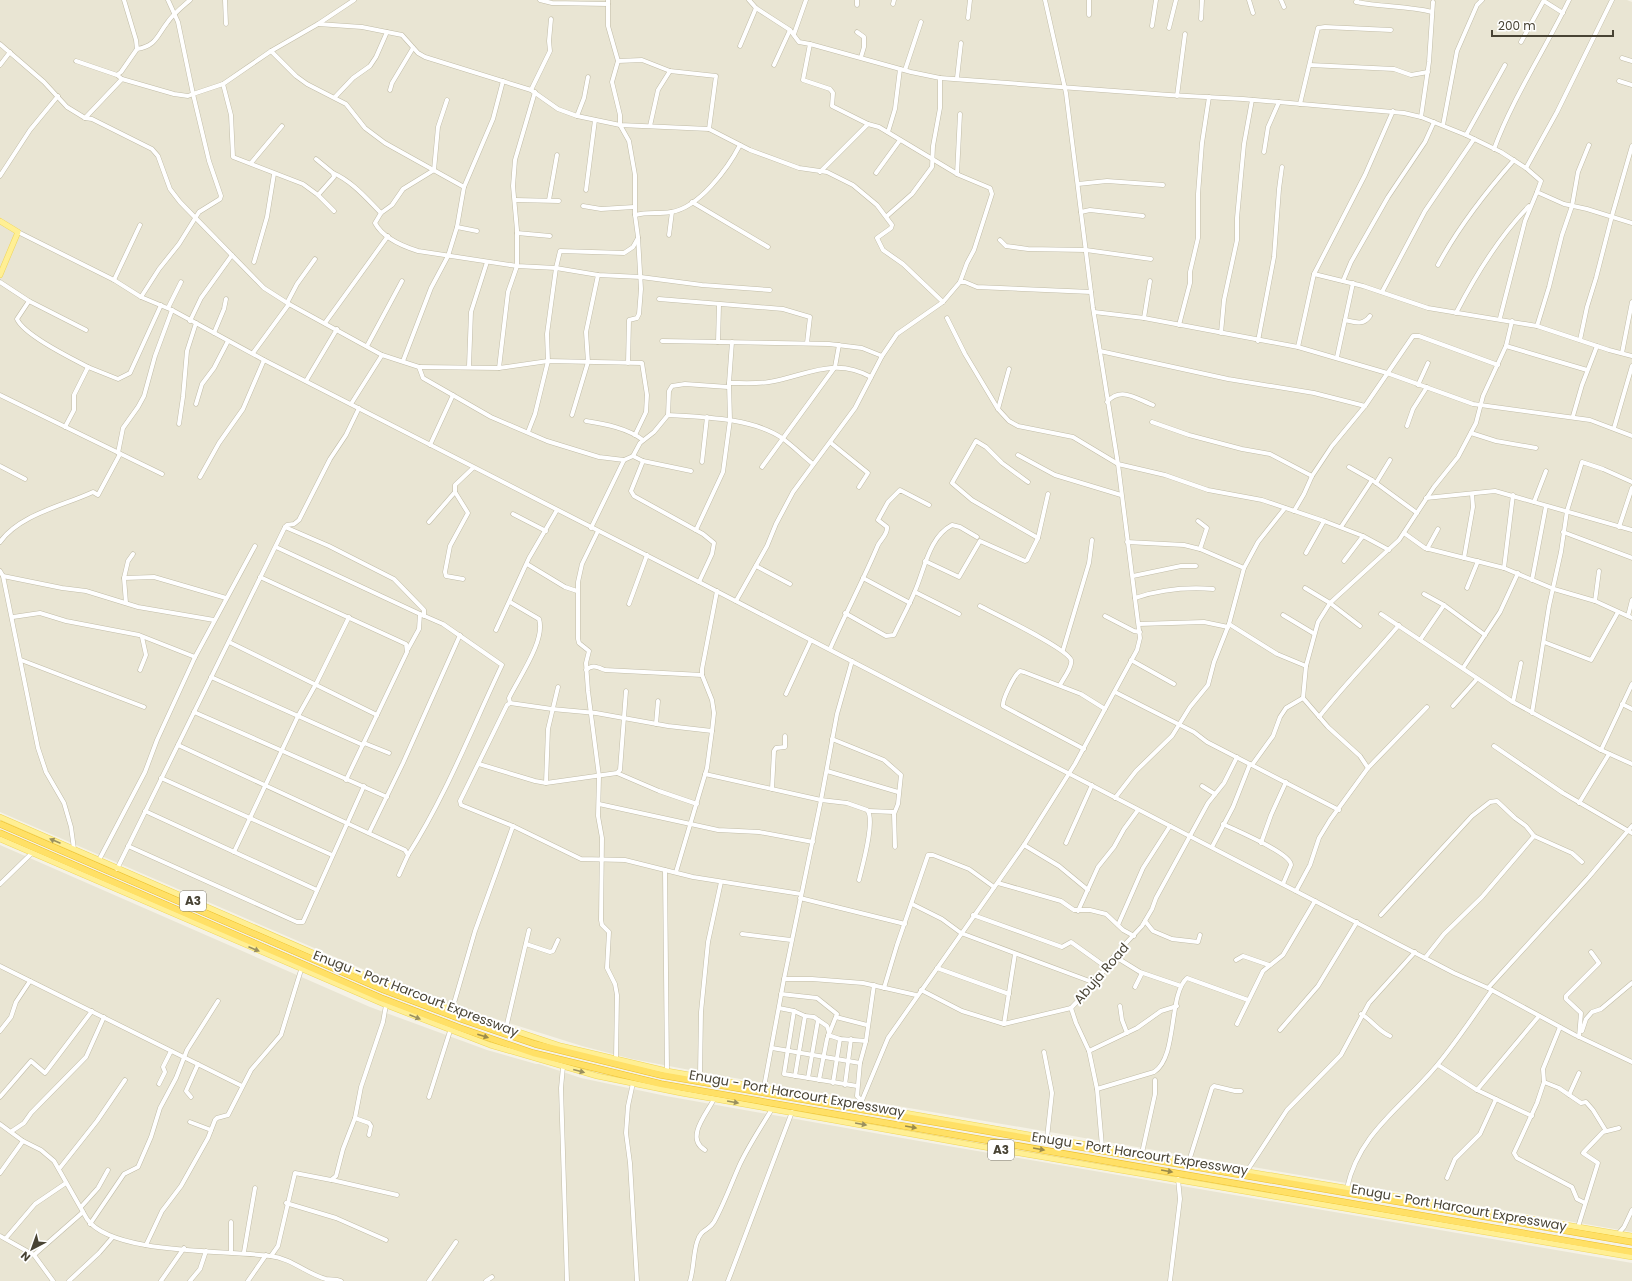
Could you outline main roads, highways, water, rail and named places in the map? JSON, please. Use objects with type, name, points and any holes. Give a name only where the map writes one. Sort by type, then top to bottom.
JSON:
[{"type":"highway","name":"Enugu - Port Harcourt Expressway","points":[[0,824],[212,915],[461,1019],[535,1044],[661,1075],[1632,1242]]},
{"type":"highway","name":"Enugu - Port Harcourt Expressway","points":[[0,834],[380,1000],[533,1053],[661,1084],[1632,1252]]},
{"type":"highway","points":[[209,924],[212,915]]},
{"type":"main road","points":[[0,221],[18,232],[0,275]]},
{"type":"main road","name":"Enugu - Port Harcourt Expressway","points":[[0,817],[385,987],[561,1046],[667,1071],[861,1102],[1047,1138],[1632,1236]]},
{"type":"main road","name":"Enugu - Port Harcourt Expressway","points":[[0,839],[301,970],[380,1000],[386,1006],[450,1031],[563,1067],[714,1099],[1001,1150],[1632,1257]]}]
